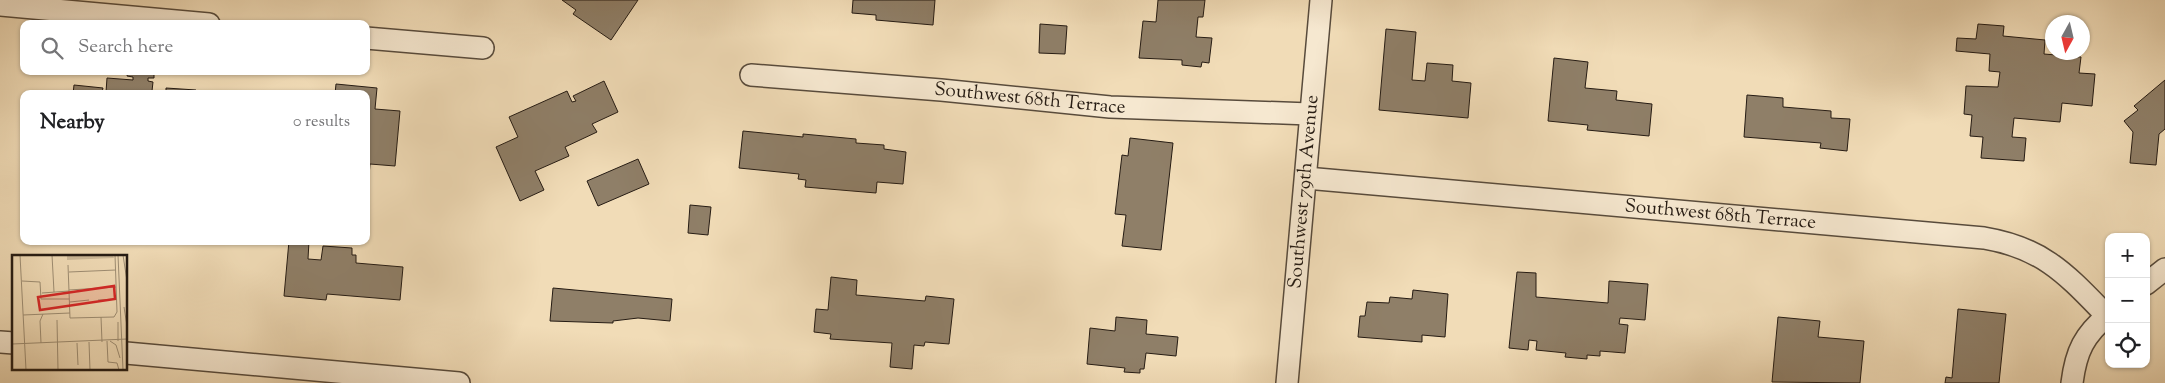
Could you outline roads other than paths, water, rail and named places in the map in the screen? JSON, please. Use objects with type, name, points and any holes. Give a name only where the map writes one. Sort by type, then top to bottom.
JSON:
[{"type":"street","name":"Southwest 79th Avenue","points":[[1287,383],[1321,0]]},
{"type":"street","points":[[0,5],[165,20]]},
{"type":"street","points":[[370,38],[483,48]]},
{"type":"street","name":"Southwest 68th Terrace","points":[[751,75],[941,90],[1110,107],[1310,114]]},
{"type":"street","name":"Southwest 68th Terrace","points":[[1306,178],[1984,238],[2019,246],[2049,261],[2073,280],[2105,312]]},
{"type":"street","points":[[2150,281],[2165,269]]},
{"type":"street","points":[[2072,383],[2080,347],[2093,328],[2105,318]]},
{"type":"street","points":[[128,353],[459,383]]}]
